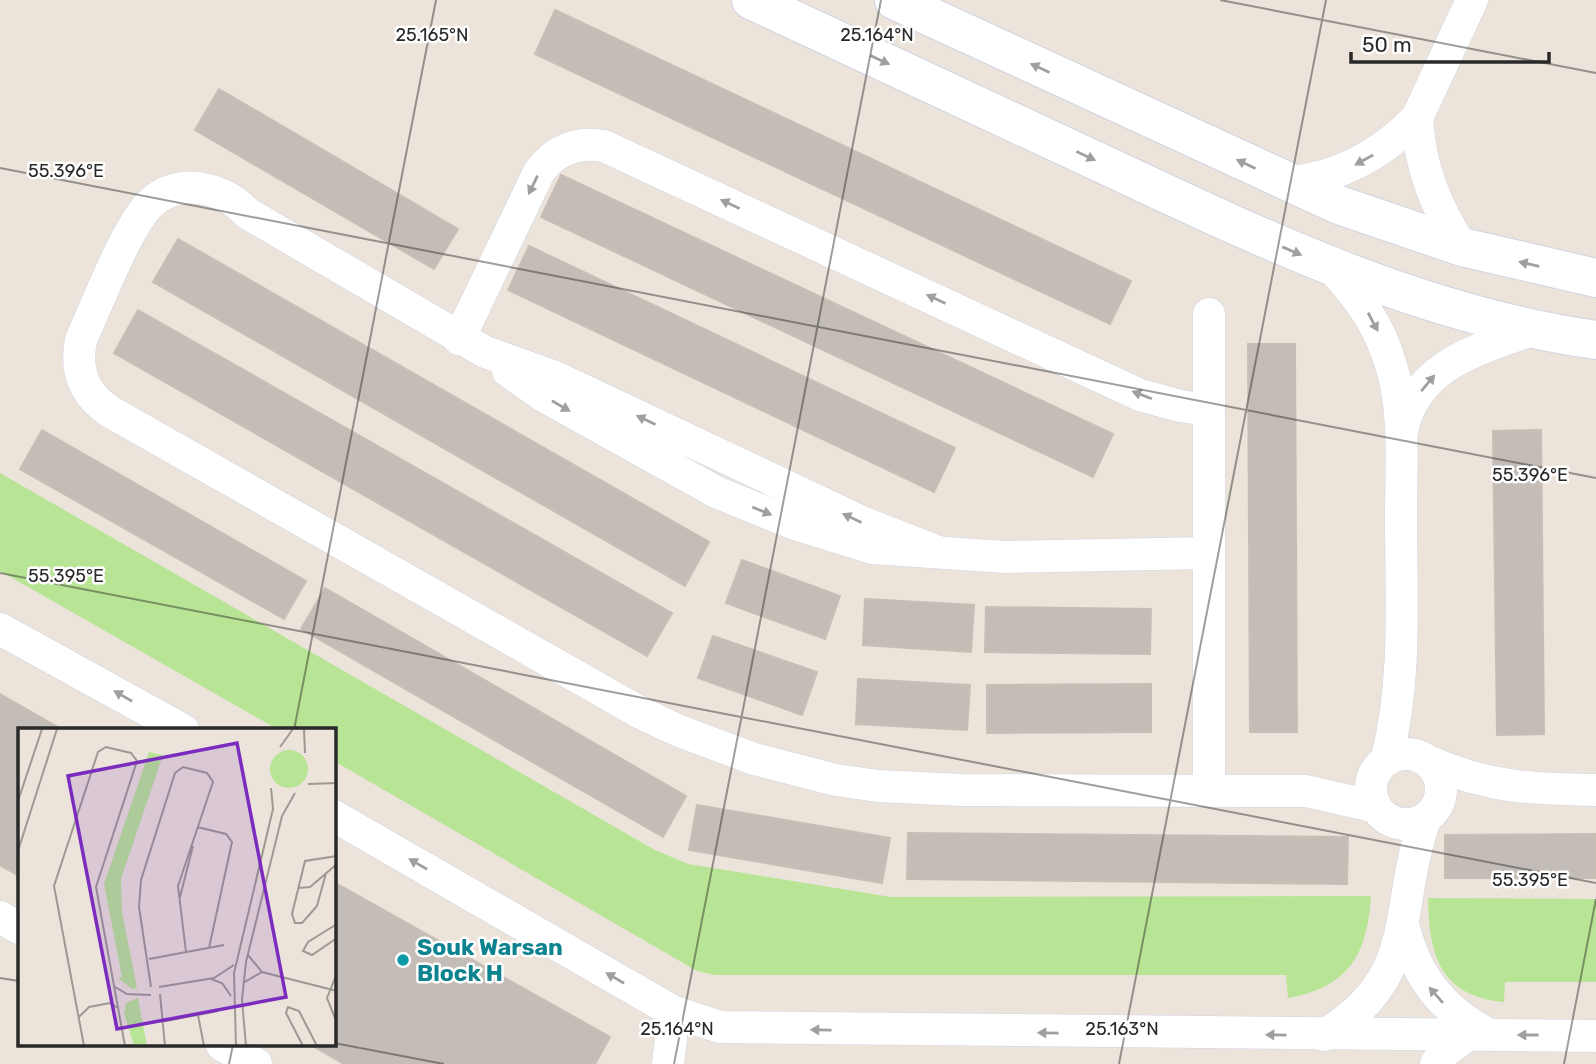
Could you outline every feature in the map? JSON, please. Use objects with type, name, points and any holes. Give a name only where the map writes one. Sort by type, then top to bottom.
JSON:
[{"type":"street","points":[[751,0],[1246,232],[1332,268],[1392,290],[1532,330],[1596,340]]},
{"type":"street","points":[[894,0],[1287,183],[1392,225],[1462,247],[1596,278]]},
{"type":"street","points":[[1287,183],[1349,168],[1386,147],[1417,118],[1472,0]]},
{"type":"street","points":[[1417,118],[1419,146],[1429,186],[1446,224],[1462,247]]},
{"type":"street","points":[[472,345],[539,172],[556,154],[579,144],[592,144],[617,152],[1140,395],[1180,406],[1209,410]]},
{"type":"street","points":[[1208,553],[1005,557],[938,552],[856,519],[553,376],[472,345],[247,213],[226,213],[196,205],[176,207],[152,223],[117,280],[94,354],[97,381],[107,400],[122,416],[641,713],[701,740],[754,759],[836,780],[920,789],[1306,791],[1380,812],[1404,824],[1475,799],[1521,789]]},
{"type":"street","points":[[1332,268],[1367,311],[1381,336],[1396,385],[1401,444],[1402,671],[1395,727],[1371,786],[1380,812],[1400,849],[1407,887]]},
{"type":"street","points":[[1209,314],[1209,790]]},
{"type":"street","points":[[1401,444],[1409,410],[1439,370],[1467,352],[1532,330]]},
{"type":"street","points":[[0,629],[179,728]]},
{"type":"street","points":[[1324,1035],[1352,1016],[1375,992],[1393,961],[1404,928],[1407,887],[1429,816],[1442,792],[1441,780],[1425,759],[1402,671]]},
{"type":"street","points":[[1306,791],[1380,767],[1398,754],[1425,759],[1476,779],[1521,789],[1596,790]]},
{"type":"street","points":[[336,817],[674,1012],[706,1024],[746,1030],[1596,1036]]},
{"type":"street","points":[[0,917],[18,927]]},
{"type":"street","points":[[1404,928],[1416,964],[1436,996],[1470,1025],[1478,1036]]},
{"type":"street","points":[[668,1064],[674,1012]]},
{"type":"street","points":[[1436,1064],[1443,1052],[1478,1036]]},
{"type":"street","points":[[224,1046],[256,1064]]},
{"type":"green space","points":[[0,473],[655,850],[688,864],[891,897],[1371,896],[1365,935],[1351,965],[1340,976],[1326,986],[1288,998],[1286,975],[715,975],[697,971],[336,762],[336,728],[275,728],[0,571]]},
{"type":"green space","points":[[1428,898],[1596,899],[1596,982],[1505,982],[1504,1002],[1482,998],[1465,991],[1442,969],[1435,954]]},
{"type":"building","points":[[555,10],[1131,281],[1110,324],[535,54]]},
{"type":"building","points":[[219,89],[458,229],[434,269],[195,130]]},
{"type":"building","points":[[561,175],[1113,434],[1093,477],[541,217]]},
{"type":"building","points":[[178,239],[709,542],[685,586],[153,282]]},
{"type":"building","points":[[529,246],[955,448],[934,492],[508,290]]},
{"type":"building","points":[[138,310],[672,613],[647,656],[114,353]]},
{"type":"building","points":[[1248,344],[1295,344],[1297,732],[1250,732]]},
{"type":"building","points":[[42,430],[306,581],[284,619],[20,469]]},
{"type":"building","points":[[1541,430],[1544,734],[1497,735],[1493,431]]},
{"type":"building","points":[[742,560],[840,596],[825,639],[726,603]]},
{"type":"building","points":[[325,588],[686,796],[663,837],[301,629]]},
{"type":"building","points":[[865,599],[974,605],[971,652],[863,645]]},
{"type":"building","points":[[986,607],[1151,609],[1150,654],[985,652]]},
{"type":"building","points":[[713,636],[817,672],[802,715],[698,678]]},
{"type":"building","points":[[858,679],[970,685],[967,730],[856,724]]},
{"type":"building","points":[[1151,684],[1151,732],[987,733],[987,685]]},
{"type":"building","points":[[0,694],[60,728],[18,728],[18,875],[0,865]]},
{"type":"building","points":[[697,805],[890,838],[882,883],[689,850]]},
{"type":"building","points":[[908,833],[1348,837],[1347,884],[907,879]]},
{"type":"building","points":[[1596,834],[1596,878],[1445,878],[1445,835]]},
{"type":"building","name":"Souk Warsan Block H","points":[[336,883],[610,1037],[595,1064],[344,1064],[313,1046],[336,1046]]},
{"type":"place","name":"Souk Warsan Block H","points":[[403,960]]}]
